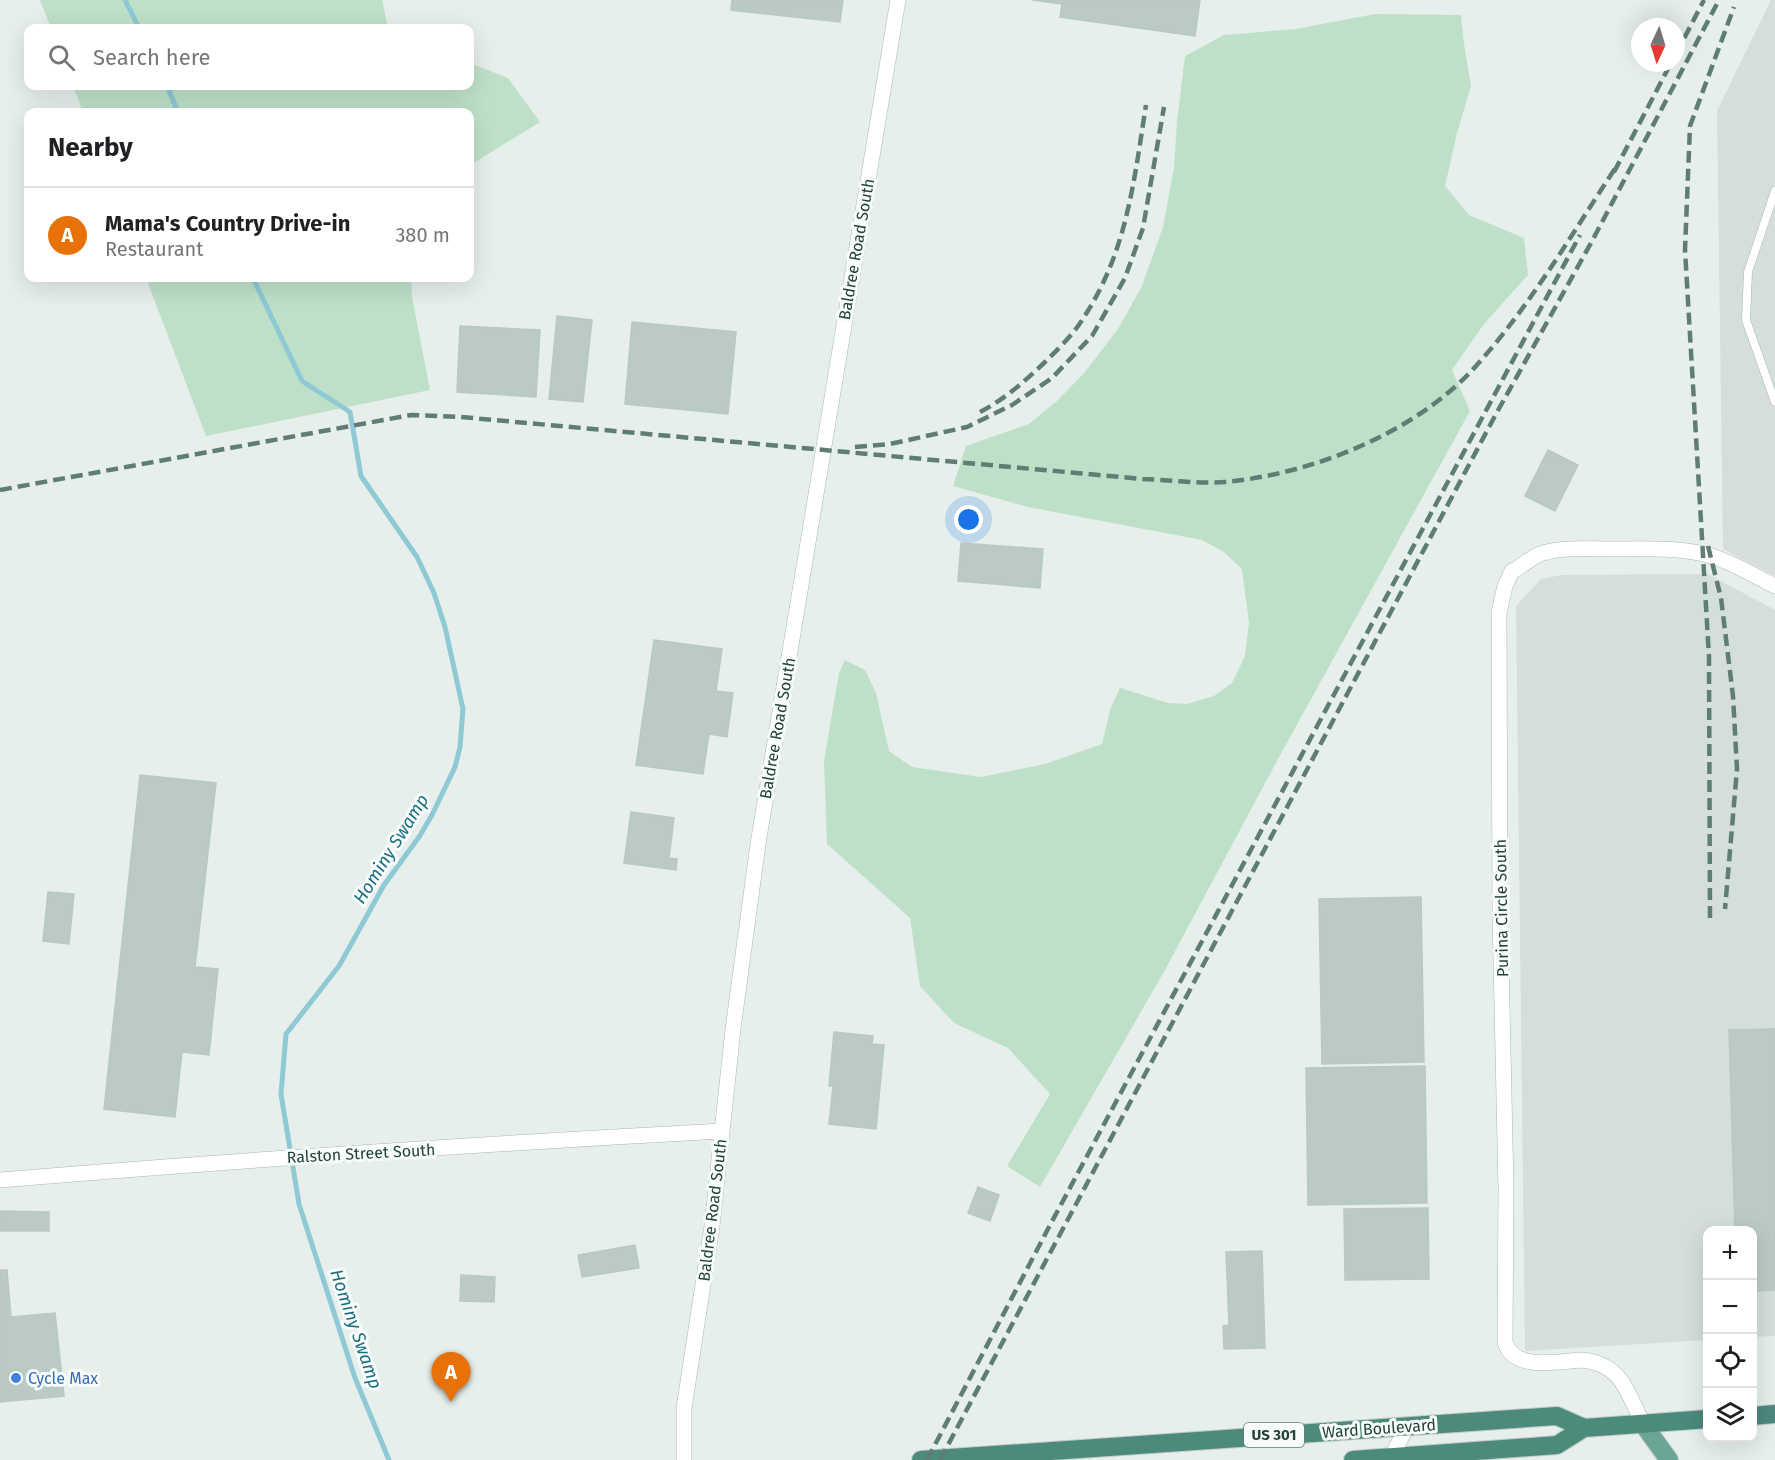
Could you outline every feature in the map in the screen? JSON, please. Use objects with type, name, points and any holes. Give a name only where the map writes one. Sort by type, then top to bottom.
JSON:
[{"type":"highway","points":[[1757,1416],[1775,1414]]},
{"type":"highway","name":"Ward Boulevard","points":[[921,1460],[1557,1416],[1584,1428],[1703,1419]]},
{"type":"highway","name":"Ward Boulevard","points":[[1353,1460],[1557,1445],[1584,1428]]},
{"type":"main road","points":[[1643,1424],[1669,1460]]},
{"type":"street","name":"Baldree Road South","points":[[684,1460],[684,1408],[712,1226],[733,1029],[766,790],[898,0]]},
{"type":"street","name":"Purina Circle South","points":[[1643,1424],[1619,1376],[1610,1368],[1591,1361],[1532,1362],[1521,1360],[1508,1350],[1505,1342],[1506,1188],[1500,913],[1499,614],[1505,586],[1512,571],[1534,556],[1563,549],[1669,549],[1703,554],[1775,586]]},
{"type":"street","name":"Ralston Street South","points":[[0,1180],[256,1159],[722,1131]]},
{"type":"street","points":[[1391,1459],[1407,1426]]},
{"type":"lane","points":[[1775,191],[1748,272],[1746,320],[1775,402]]},
{"type":"shaded area","points":[[1771,0],[1775,0],[1775,576],[1723,549],[1717,111]]},
{"type":"shaded area","points":[[1708,574],[1775,610],[1775,1336],[1757,1337],[1757,1226],[1703,1226],[1703,1340],[1525,1351],[1516,606],[1541,579],[1562,575]]},
{"type":"green space","points":[[40,0],[382,0],[387,24],[49,24]]},
{"type":"green space","points":[[1375,14],[1461,15],[1471,86],[1445,186],[1469,215],[1524,238],[1528,275],[1484,324],[1452,370],[1470,411],[1278,759],[1165,970],[1040,1187],[1007,1166],[1050,1094],[1008,1048],[954,1023],[920,986],[910,918],[827,844],[824,761],[839,673],[845,660],[865,670],[876,693],[889,751],[912,767],[981,777],[1045,764],[1102,744],[1110,710],[1120,688],[1168,703],[1187,704],[1214,696],[1232,683],[1245,656],[1249,623],[1242,569],[1224,552],[1202,540],[1028,507],[953,486],[966,446],[1029,424],[1058,400],[1085,372],[1118,329],[1142,286],[1163,227],[1174,168],[1185,56],[1224,35],[1296,29]]},
{"type":"green space","points":[[474,65],[508,78],[540,122],[474,163],[474,108],[81,108],[75,90],[474,90]]},
{"type":"green space","points":[[148,282],[411,282],[430,390],[206,436]]},
{"type":"building","points":[[732,0],[843,0],[840,22],[731,10]]},
{"type":"building","points":[[1032,0],[1200,0],[1195,36],[1060,17],[1062,4]]},
{"type":"building","points":[[557,316],[592,320],[583,402],[549,399]]},
{"type":"building","points":[[632,322],[736,332],[728,414],[625,404]]},
{"type":"building","points":[[460,326],[540,330],[536,397],[457,392]]},
{"type":"building","points":[[1548,450],[1578,465],[1555,511],[1525,496]]},
{"type":"building","points":[[961,543],[1043,549],[1040,588],[958,581]]},
{"type":"building","points":[[654,640],[722,649],[716,691],[733,693],[727,737],[709,734],[703,774],[636,765]]},
{"type":"building","points":[[140,775],[216,783],[195,967],[218,969],[209,1055],[182,1052],[175,1117],[104,1109]]},
{"type":"building","points":[[631,812],[674,818],[669,858],[677,859],[676,870],[624,863]]},
{"type":"building","points":[[48,892],[74,894],[69,944],[43,941]]},
{"type":"building","points":[[1421,897],[1424,1062],[1322,1064],[1319,899]]},
{"type":"building","points":[[1775,1029],[1775,1290],[1757,1291],[1757,1226],[1735,1226],[1729,1030]]},
{"type":"building","points":[[834,1032],[873,1036],[872,1044],[884,1045],[876,1129],[829,1124],[833,1086],[829,1086]]},
{"type":"building","points":[[1425,1066],[1427,1203],[1308,1205],[1306,1068]]},
{"type":"building","points":[[978,1187],[999,1195],[990,1221],[968,1213]]},
{"type":"building","points":[[1428,1208],[1429,1279],[1345,1280],[1344,1209]]},
{"type":"building","points":[[0,1211],[49,1212],[49,1231],[0,1231]]},
{"type":"building","points":[[635,1245],[639,1268],[582,1277],[578,1255]]},
{"type":"building","points":[[1262,1251],[1265,1348],[1224,1349],[1223,1326],[1229,1325],[1226,1252]]},
{"type":"building","points":[[0,1270],[7,1270],[11,1317],[55,1313],[64,1396],[0,1402]]},
{"type":"building","points":[[461,1275],[495,1277],[494,1302],[460,1301]]},
{"type":"waterway","name":"Hominy Swamp","points":[[125,0],[137,24]]},
{"type":"waterway","name":"Hominy Swamp","points":[[169,90],[176,108]]},
{"type":"waterway","name":"Hominy Swamp","points":[[255,282],[302,381],[350,412],[361,476],[417,557],[434,593],[445,627],[463,709],[460,747],[455,767],[432,815],[384,885],[339,966],[286,1034],[281,1094],[299,1204],[355,1378],[389,1460]]},
{"type":"railway","points":[[1685,37],[1704,0]]},
{"type":"railway","points":[[940,1460],[1496,414],[1591,243],[1719,0]]},
{"type":"railway","points":[[1710,918],[1709,657],[1685,250],[1690,126],[1734,7]]},
{"type":"railway","points":[[1614,172],[1666,72]]},
{"type":"railway","points":[[980,412],[1014,389],[1056,351],[1080,323],[1099,292],[1127,215],[1146,105]]},
{"type":"railway","points":[[855,447],[890,444],[967,427],[1012,405],[1052,378],[1092,336],[1125,278],[1143,228],[1164,107]]},
{"type":"railway","points":[[0,490],[411,415],[461,417],[1143,479],[1225,482],[1259,477],[1293,470],[1361,446],[1394,430],[1452,390],[1476,366],[1515,318],[1551,268],[1618,164]]},
{"type":"railway","points":[[927,1460],[1049,1227],[1580,235]]},
{"type":"railway","points":[[1708,546],[1721,598],[1733,696],[1737,769],[1725,909]]},
{"type":"place","name":"Cycle Max","points":[[16,1378]]},
{"type":"place","name":"Mama's Country Drive-in","points":[[451,1402]]}]
